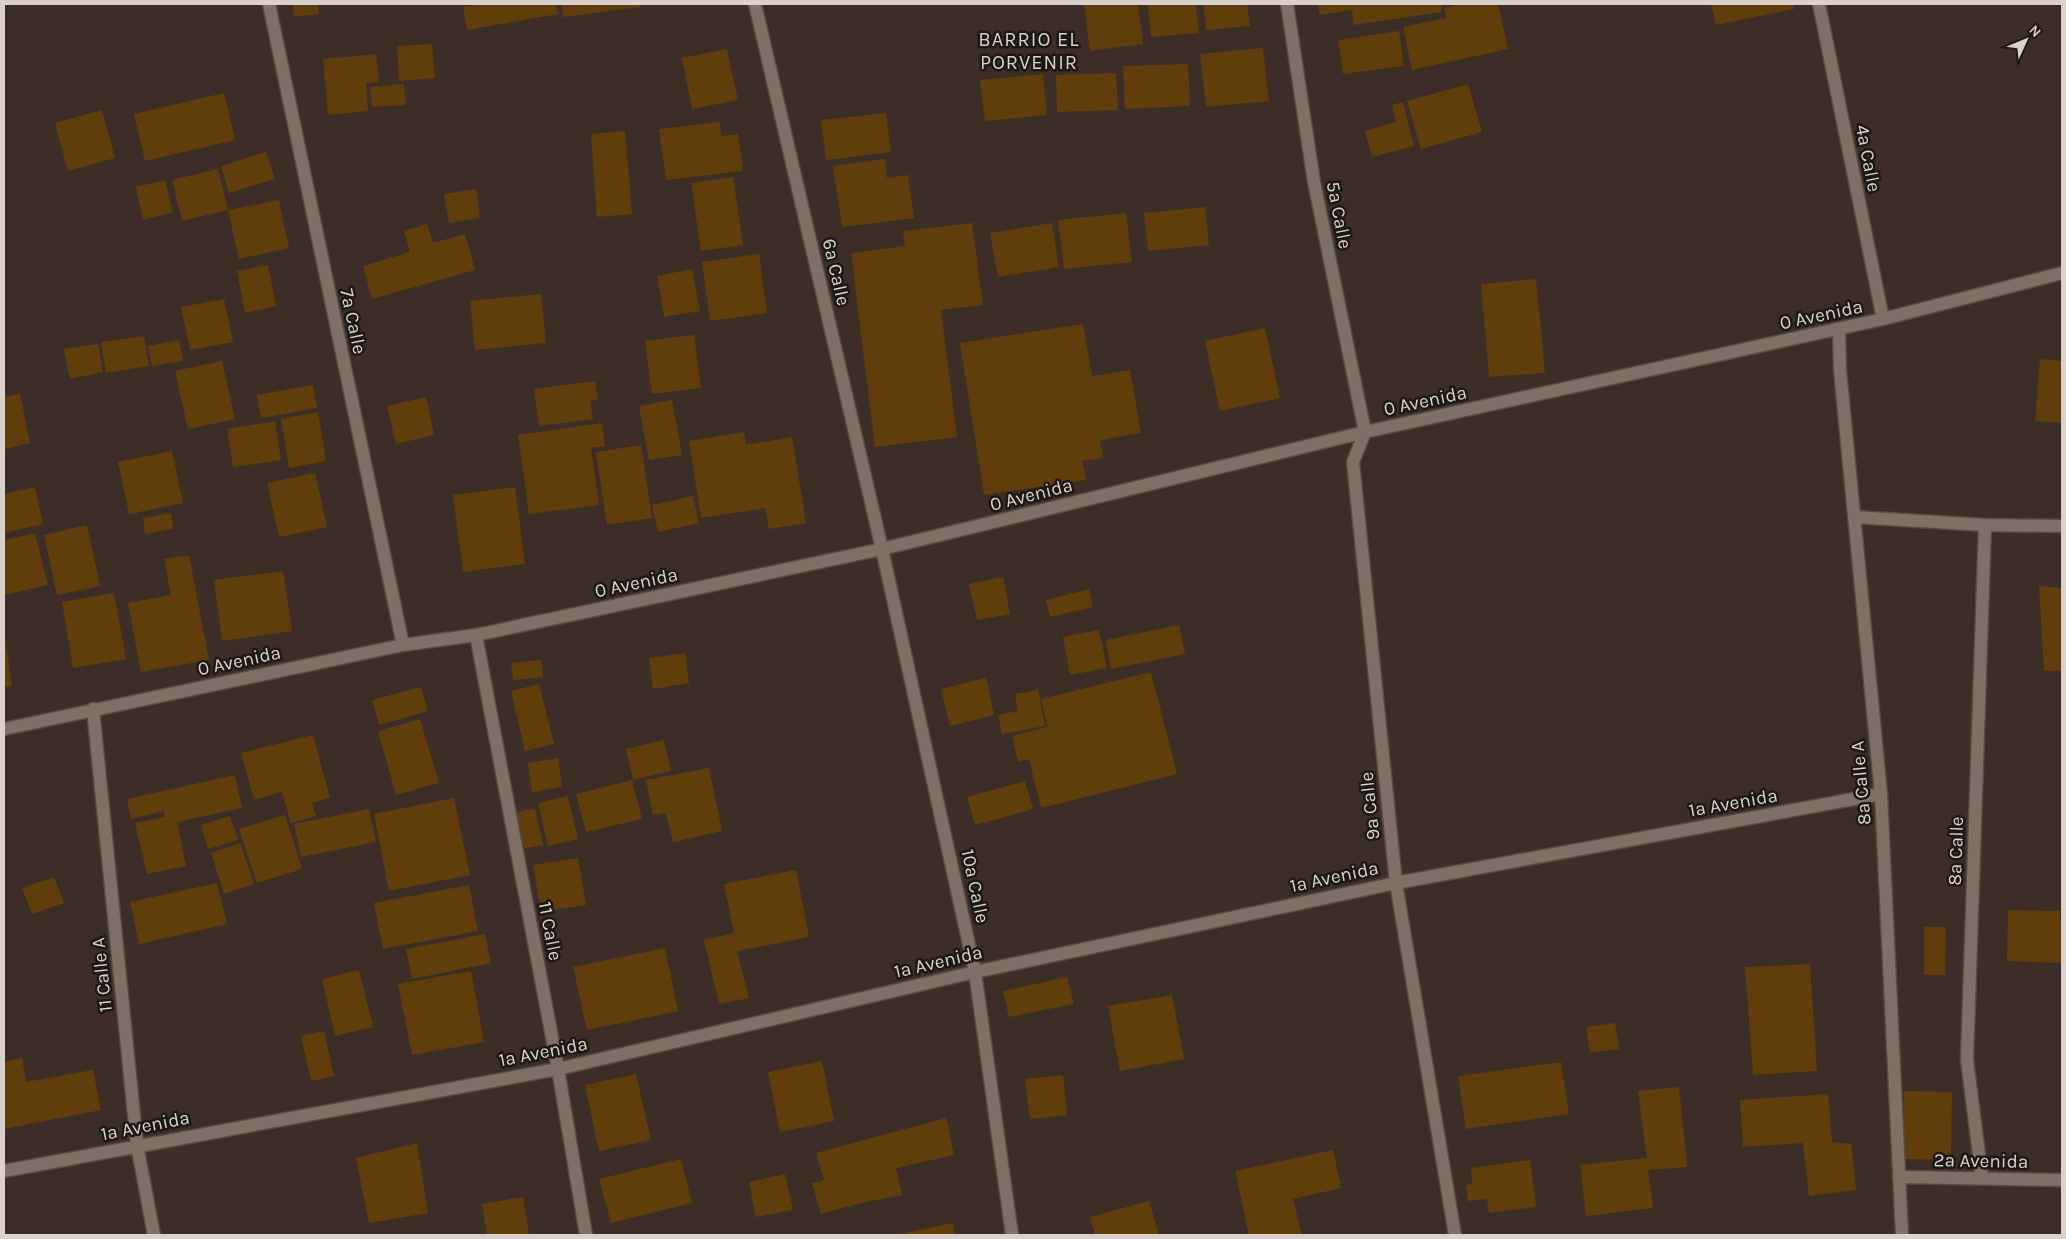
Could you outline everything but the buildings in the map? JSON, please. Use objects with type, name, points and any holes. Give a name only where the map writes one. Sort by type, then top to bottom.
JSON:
[{"type":"street","name":"7a Calle","points":[[269,4],[403,645]]},
{"type":"street","name":"6a Calle","points":[[755,4],[882,549]]},
{"type":"street","name":"5a Calle","points":[[1287,4],[1314,182],[1365,432]]},
{"type":"street","name":"4a Calle","points":[[1819,4],[1883,319]]},
{"type":"street","name":"0 Avenida","points":[[4,728],[403,645],[476,635],[882,549],[1365,432],[1883,319],[2062,273]]},
{"type":"street","name":"8a Calle A","points":[[1840,329],[1840,370],[1881,794],[1902,1235]]},
{"type":"street","name":"9a Calle","points":[[1365,432],[1353,462],[1396,882],[1455,1235]]},
{"type":"street","points":[[1854,517],[1985,525],[2062,526]]},
{"type":"street","name":"8a Calle","points":[[1982,1178],[1967,1060],[1985,525]]},
{"type":"street","name":"10a Calle","points":[[882,549],[975,972],[1012,1235]]},
{"type":"street","name":"11 Calle","points":[[476,635],[558,1069],[586,1235]]},
{"type":"street","name":"11 Calle A","points":[[93,709],[137,1145],[154,1235]]},
{"type":"street","name":"1a Avenida","points":[[4,1171],[558,1069],[975,972],[1396,882],[1881,794]]},
{"type":"street","name":"2a Avenida","points":[[1899,1177],[2062,1180]]},
{"type":"district","name":"BARRIO EL PORVENIR","points":[[1029,50]]}]
